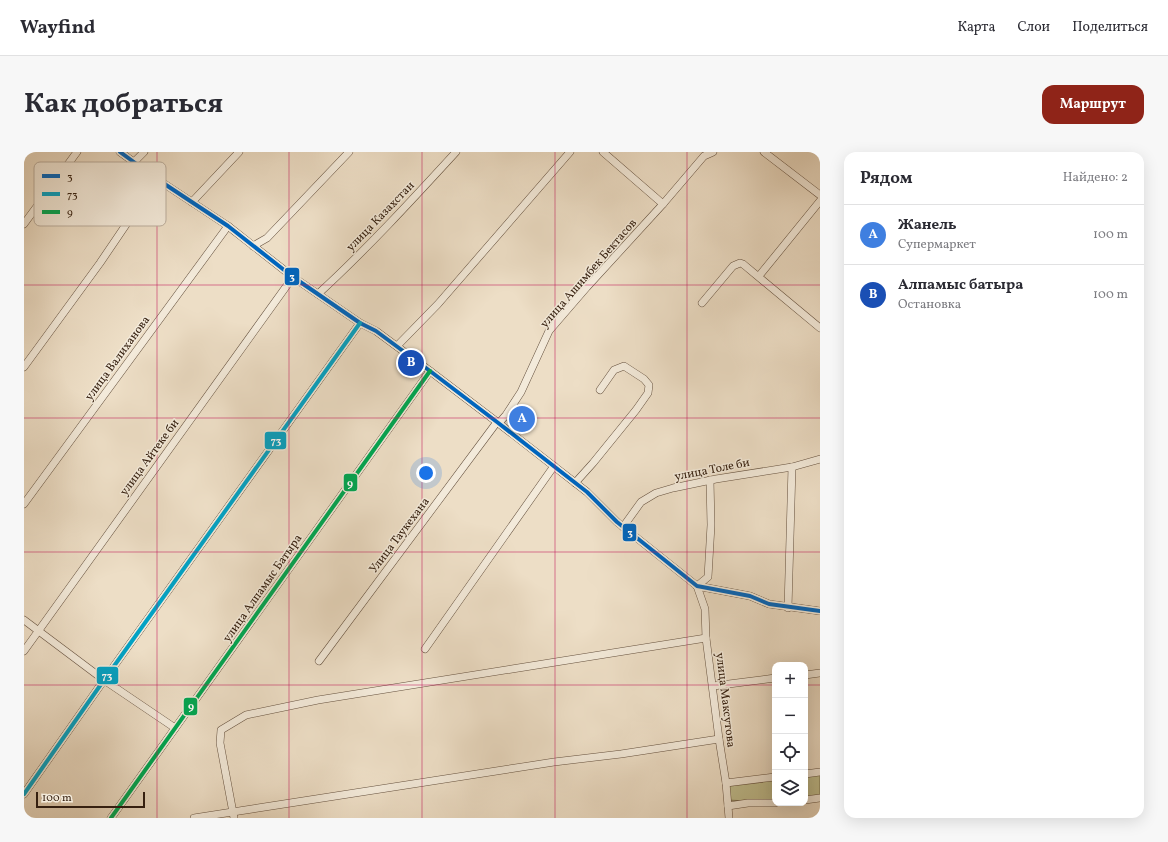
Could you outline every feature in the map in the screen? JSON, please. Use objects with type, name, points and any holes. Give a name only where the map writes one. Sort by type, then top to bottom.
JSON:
[{"type":"street","points":[[70,162],[77,152]]},
{"type":"street","points":[[120,152],[134,162],[144,152]]},
{"type":"street","points":[[192,202],[239,152]]},
{"type":"street","points":[[254,246],[267,238],[349,152]]},
{"type":"street","name":"улица Казахстан","points":[[318,294],[338,276],[414,198],[456,152]]},
{"type":"street","points":[[397,346],[438,304],[570,152]]},
{"type":"street","points":[[603,152],[664,204]]},
{"type":"street","name":"улица Ашимбек Бектасов","points":[[498,422],[506,415],[521,392],[549,331],[587,287],[664,204],[704,156],[713,152]]},
{"type":"street","points":[[764,152],[820,195]]},
{"type":"street","points":[[166,185],[228,226],[293,277],[360,323],[376,331],[430,370],[587,492],[617,522],[697,586],[750,596],[769,604],[820,612]]},
{"type":"street","points":[[759,276],[820,201]]},
{"type":"street","points":[[24,224],[34,210]]},
{"type":"street","points":[[24,368],[125,226]]},
{"type":"street","name":"улица Валиханова","points":[[24,504],[228,226]]},
{"type":"street","points":[[702,303],[733,266],[743,264],[820,328]]},
{"type":"street","name":"улица Айтеке би","points":[[24,650],[293,277]]},
{"type":"street","points":[[24,794],[360,323]]},
{"type":"street","points":[[575,483],[636,410],[648,393],[648,385],[644,379],[624,366],[614,370],[600,390]]},
{"type":"street","name":"улица Алпамыс Батыра","points":[[111,818],[430,370]]},
{"type":"street","name":"Улица Таукехана","points":[[319,661],[498,422]]},
{"type":"street","name":"улица Толе би","points":[[623,527],[641,502],[656,493],[710,480],[792,467],[820,460]]},
{"type":"street","points":[[425,649],[554,466]]},
{"type":"street","points":[[788,608],[792,467]]},
{"type":"street","points":[[697,586],[708,577],[711,525],[710,480]]},
{"type":"street","name":"улица Максутова","points":[[697,586],[705,609],[706,638],[726,783],[729,818]]},
{"type":"street","points":[[24,620],[104,680],[176,728]]},
{"type":"street","points":[[233,815],[220,743],[221,730],[246,715],[318,700],[706,638]]},
{"type":"street","points":[[808,675],[820,673]]},
{"type":"street","points":[[712,686],[772,678]]},
{"type":"street","points":[[194,818],[233,815],[554,762],[621,754],[719,739]]},
{"type":"street","points":[[808,774],[820,772]]},
{"type":"street","points":[[726,783],[772,777]]},
{"type":"street","points":[[808,800],[820,798]]},
{"type":"street","points":[[728,806],[748,803],[772,803]]},
{"type":"shaded area","points":[[820,770],[820,798],[808,800],[808,772]]},
{"type":"shaded area","points":[[772,776],[772,802],[725,800],[724,783]]},
{"type":"transit line","name":"3","points":[[120,152],[134,162]]},
{"type":"transit line","name":"3","points":[[166,185],[228,226],[293,277],[360,323],[376,331],[430,371],[587,492],[617,522],[697,586],[750,596],[769,604],[820,611]]},
{"type":"transit line","name":"73","points":[[24,794],[360,323]]},
{"type":"transit line","name":"9","points":[[111,818],[430,371]]},
{"type":"place","name":"Алпамыс батыра","points":[[411,363]]},
{"type":"place","name":"Жанель","points":[[522,419]]}]
